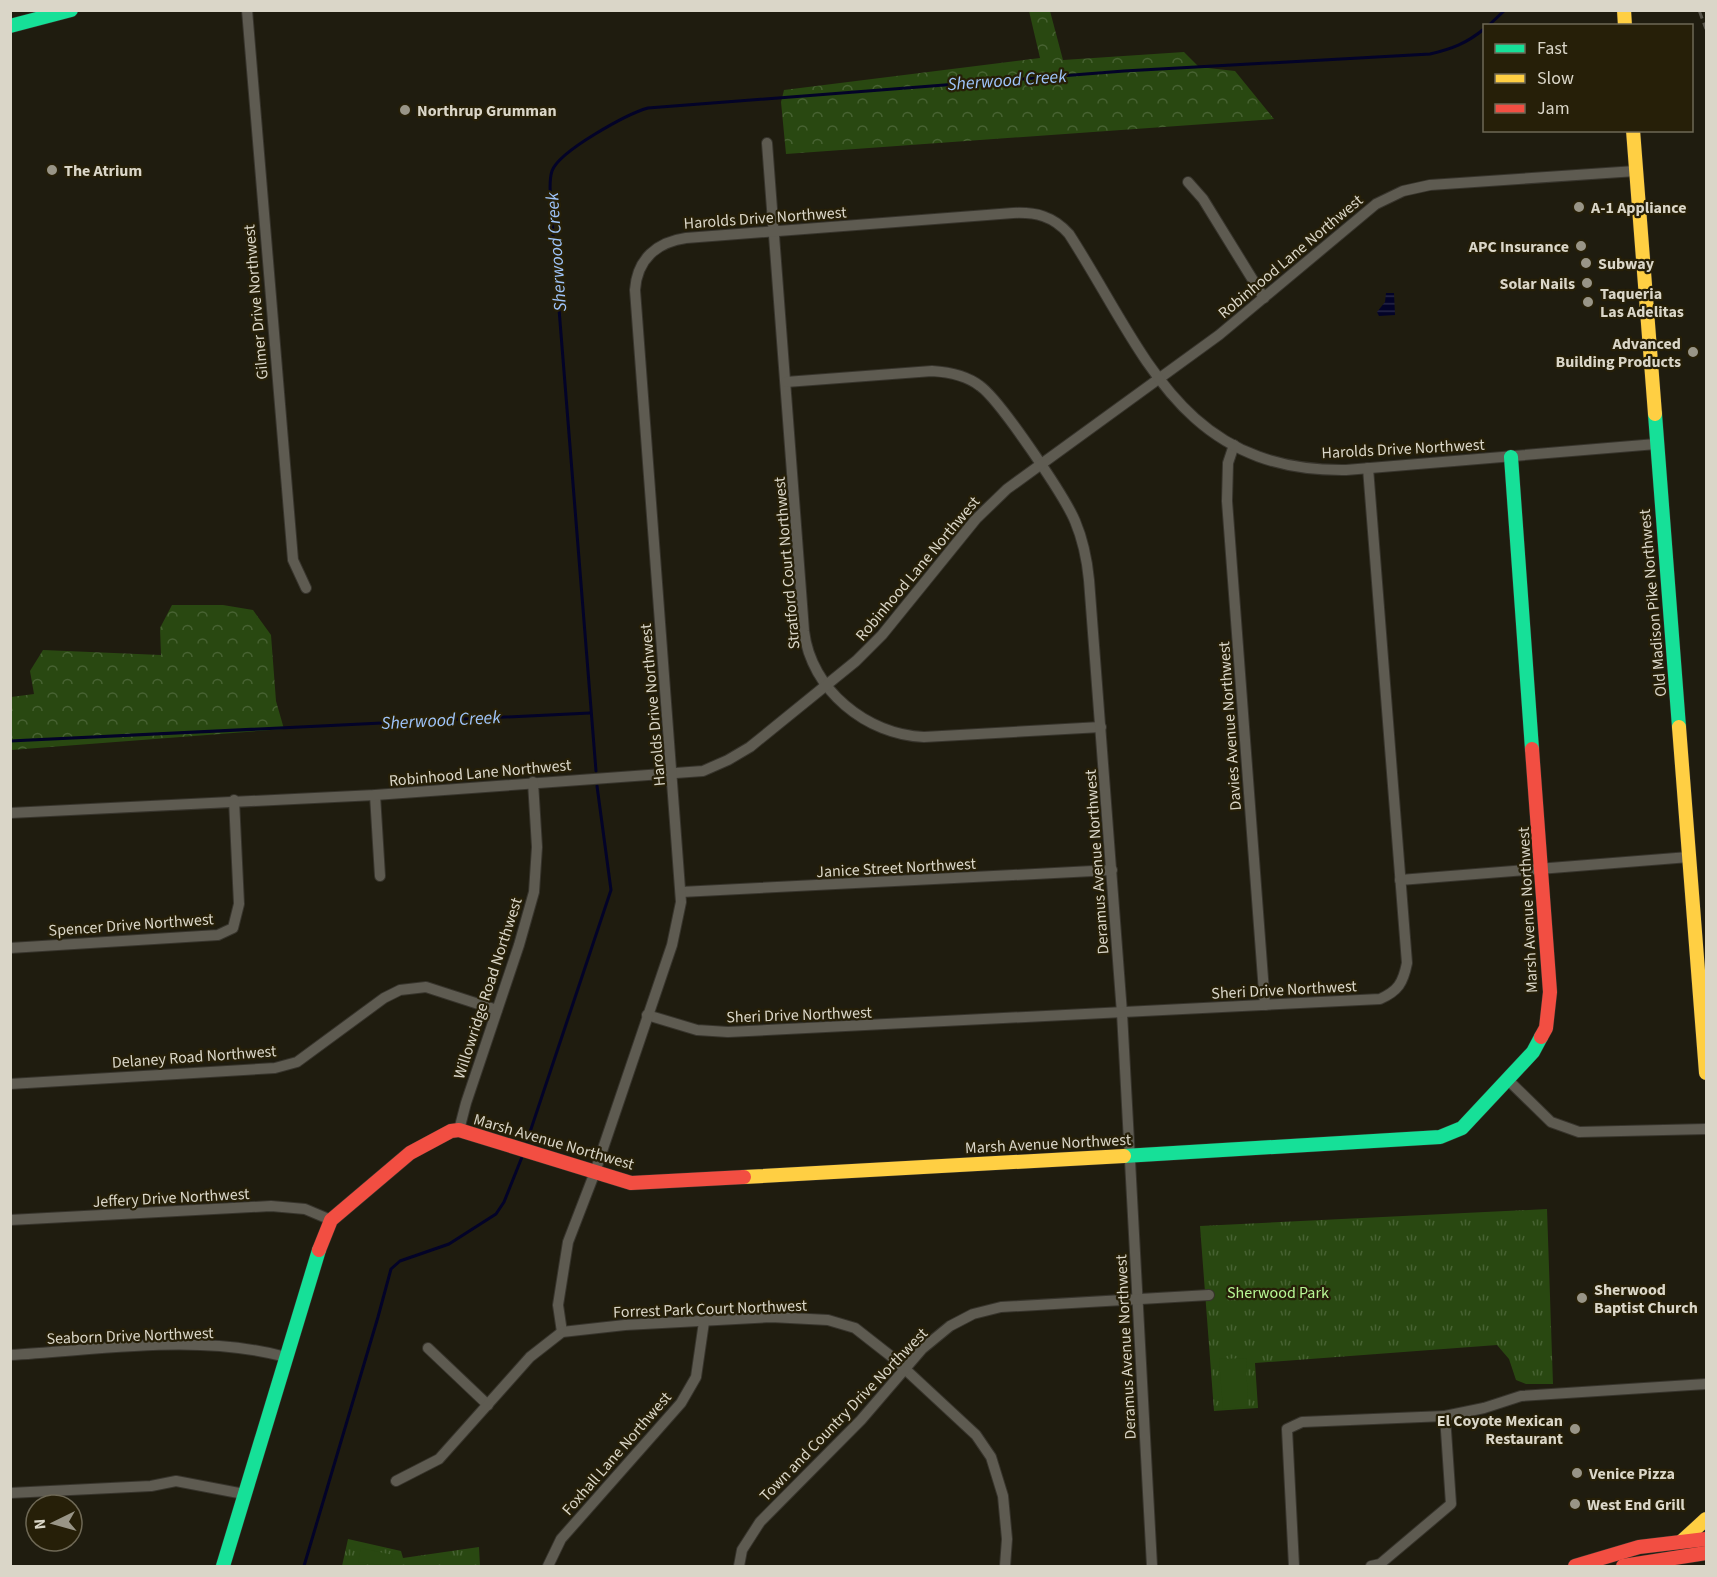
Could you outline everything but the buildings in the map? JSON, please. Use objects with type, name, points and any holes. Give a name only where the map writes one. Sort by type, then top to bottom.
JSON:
[{"type":"main road","points":[[10,26],[71,10]]},
{"type":"main road","name":"Old Madison Pike Northwest","points":[[1633,132],[1707,1073]]},
{"type":"main road","name":"Marsh Avenue Northwest","points":[[223,1566],[312,1269],[331,1220],[410,1153],[450,1131],[459,1130],[631,1183],[1440,1137],[1462,1128],[1533,1052],[1546,1028],[1550,992],[1511,457]]},
{"type":"main road","points":[[1682,1541],[1707,1519]]},
{"type":"main road","points":[[1575,1566],[1602,1554],[1707,1539]]},
{"type":"main road","points":[[1623,1566],[1707,1553]]},
{"type":"main road","points":[[1658,1560],[1689,1562],[1704,1566]]},
{"type":"street","name":"Gilmer Drive Northwest","points":[[247,10],[293,560],[306,588]]},
{"type":"street","name":"Stratford Court Northwest","points":[[767,143],[805,640],[812,660],[827,685],[862,719],[902,735],[924,737],[1101,727]]},
{"type":"street","name":"Robinhood Lane Northwest","points":[[10,813],[234,800],[375,795],[703,771],[738,755],[827,685],[882,635],[985,508],[1039,466],[1158,381],[1264,298],[1364,213],[1403,191],[1441,184],[1636,171]]},
{"type":"street","points":[[1188,182],[1203,199],[1264,298]]},
{"type":"street","name":"Harolds Drive Northwest","points":[[562,1332],[558,1314],[568,1242],[595,1172],[675,934],[681,892],[636,282],[645,260],[656,248],[666,242],[686,238],[1013,213],[1036,214],[1049,217],[1069,234],[1158,381],[1202,425],[1234,445],[1269,460],[1328,470],[1656,444]]},
{"type":"street","name":"Deramus Avenue Northwest","points":[[786,381],[932,371],[958,375],[974,382],[988,393],[1074,518],[1085,550],[1101,727],[1122,1013],[1152,1566]]},
{"type":"street","name":"Davies Avenue Northwest","points":[[1234,445],[1228,463],[1226,491],[1265,1005]]},
{"type":"street","name":"Sheri Drive Northwest","points":[[647,1015],[698,1030],[728,1032],[1380,999],[1395,992],[1404,980],[1407,963],[1368,468]]},
{"type":"street","name":"Willowridge Road Northwest","points":[[459,1130],[524,928],[535,881],[536,838],[533,782]]},
{"type":"street","points":[[375,795],[380,876]]},
{"type":"street","name":"Spencer Drive Northwest","points":[[10,948],[218,935],[233,928],[239,904],[234,800]]},
{"type":"street","points":[[1400,880],[1689,857]]},
{"type":"street","name":"Janice Street Northwest","points":[[681,892],[1112,870]]},
{"type":"street","name":"Delaney Road Northwest","points":[[10,1084],[275,1068],[297,1062],[384,998],[400,990],[426,987],[497,1010]]},
{"type":"street","points":[[1506,1080],[1551,1122],[1579,1132],[1707,1129]]},
{"type":"street","name":"Jeffery Drive Northwest","points":[[10,1220],[271,1206],[305,1209],[331,1220]]},
{"type":"street","name":"Town and Country Drive Northwest","points":[[739,1566],[742,1550],[760,1522],[861,1420],[922,1349],[950,1326],[973,1314],[1001,1306],[1209,1295]]},
{"type":"street","name":"Forrest Park Court Northwest","points":[[562,1332],[625,1325],[771,1317],[828,1320],[855,1328],[905,1369],[976,1435],[991,1457],[1003,1496],[1007,1539],[1005,1566]]},
{"type":"street","name":"Foxhall Lane Northwest","points":[[548,1566],[561,1539],[681,1403],[696,1377],[704,1322]]},
{"type":"street","points":[[396,1481],[439,1459],[530,1357],[562,1332]]},
{"type":"street","name":"Seaborn Drive Northwest","points":[[10,1355],[192,1344],[255,1349],[285,1357]]},
{"type":"street","points":[[428,1348],[488,1405]]},
{"type":"street","points":[[1294,1566],[1287,1429],[1302,1422],[1445,1416],[1484,1408],[1521,1396],[1707,1384]]},
{"type":"street","points":[[1371,1566],[1380,1564],[1451,1504],[1445,1416]]},
{"type":"street","points":[[10,1493],[151,1486],[176,1481],[244,1494]]},
{"type":"green space","points":[[1029,11],[1050,11],[1063,60],[1184,52],[1199,67],[1235,71],[1274,119],[786,154],[781,102],[784,90],[1040,58]]},
{"type":"green space","points":[[172,605],[223,605],[253,610],[271,635],[276,701],[284,729],[11,750],[11,697],[34,694],[30,671],[43,650],[161,655],[160,628]]},
{"type":"green space","name":"Sherwood Park","points":[[1547,1209],[1553,1384],[1526,1384],[1516,1380],[1509,1359],[1497,1345],[1255,1363],[1258,1408],[1214,1411],[1200,1226]]},
{"type":"green space","points":[[1246,1358],[1248,1407],[1223,1409],[1219,1359]]},
{"type":"green space","points":[[348,1539],[401,1551],[403,1558],[479,1547],[480,1566],[342,1566]]},
{"type":"green space","points":[[361,1548],[393,1555],[390,1566],[358,1562]]},
{"type":"water","points":[[1386,293],[1394,293],[1395,315],[1379,316],[1377,312],[1385,302]]},
{"type":"waterway","name":"Sherwood Creek","points":[[1490,24],[1505,10]]},
{"type":"waterway","name":"Sherwood Creek","points":[[596,771],[550,190],[552,171],[567,154],[610,125],[648,108],[1124,71],[1430,54],[1459,45],[1483,30]]},
{"type":"waterway","name":"Sherwood Creek","points":[[10,741],[590,713]]},
{"type":"waterway","points":[[527,1141],[611,890],[597,786]]},
{"type":"waterway","points":[[304,1566],[391,1269],[400,1261],[449,1244],[496,1214],[504,1202],[522,1157]]},
{"type":"railway","points":[[1699,10],[1706,29]]},
{"type":"traffic: fast","points":[[10,26],[71,10]]},
{"type":"traffic: fast","points":[[1655,414],[1679,727]]},
{"type":"traffic: fast","points":[[1511,457],[1532,749]]},
{"type":"traffic: fast","points":[[1124,1156],[1440,1137],[1462,1128],[1533,1052],[1541,1037]]},
{"type":"traffic: fast","points":[[223,1566],[319,1250]]},
{"type":"traffic: slow","points":[[1624,10],[1625,24]]},
{"type":"traffic: slow","points":[[1633,132],[1655,414]]},
{"type":"traffic: slow","points":[[1679,727],[1706,1073]]},
{"type":"traffic: slow","points":[[744,1177],[1124,1156]]},
{"type":"traffic: slow","points":[[1682,1541],[1706,1519]]},
{"type":"traffic: jam","points":[[1532,749],[1550,992],[1546,1028],[1541,1037]]},
{"type":"traffic: jam","points":[[319,1250],[331,1220],[410,1153],[451,1131],[459,1130],[631,1183],[744,1177]]},
{"type":"traffic: jam","points":[[1575,1566],[1639,1547],[1706,1539]]},
{"type":"traffic: jam","points":[[1623,1566],[1706,1553]]},
{"type":"place","name":"Northrup Grumman","points":[[405,110]]},
{"type":"place","name":"The Atrium","points":[[52,170]]},
{"type":"place","name":"A-1 Appliance","points":[[1579,207]]},
{"type":"place","name":"APC Insurance","points":[[1581,246]]},
{"type":"place","name":"Subway","points":[[1586,263]]},
{"type":"place","name":"Solar Nails","points":[[1587,283]]},
{"type":"place","name":"Taqueria Las Adelitas","points":[[1588,302]]},
{"type":"place","name":"Advanced Building Products","points":[[1693,352]]},
{"type":"place","name":"Sherwood Baptist Church","points":[[1582,1298]]},
{"type":"place","name":"El Coyote Mexican Restaurant","points":[[1575,1429]]},
{"type":"place","name":"Venice Pizza","points":[[1577,1473]]},
{"type":"place","name":"West End Grill","points":[[1575,1504]]}]
